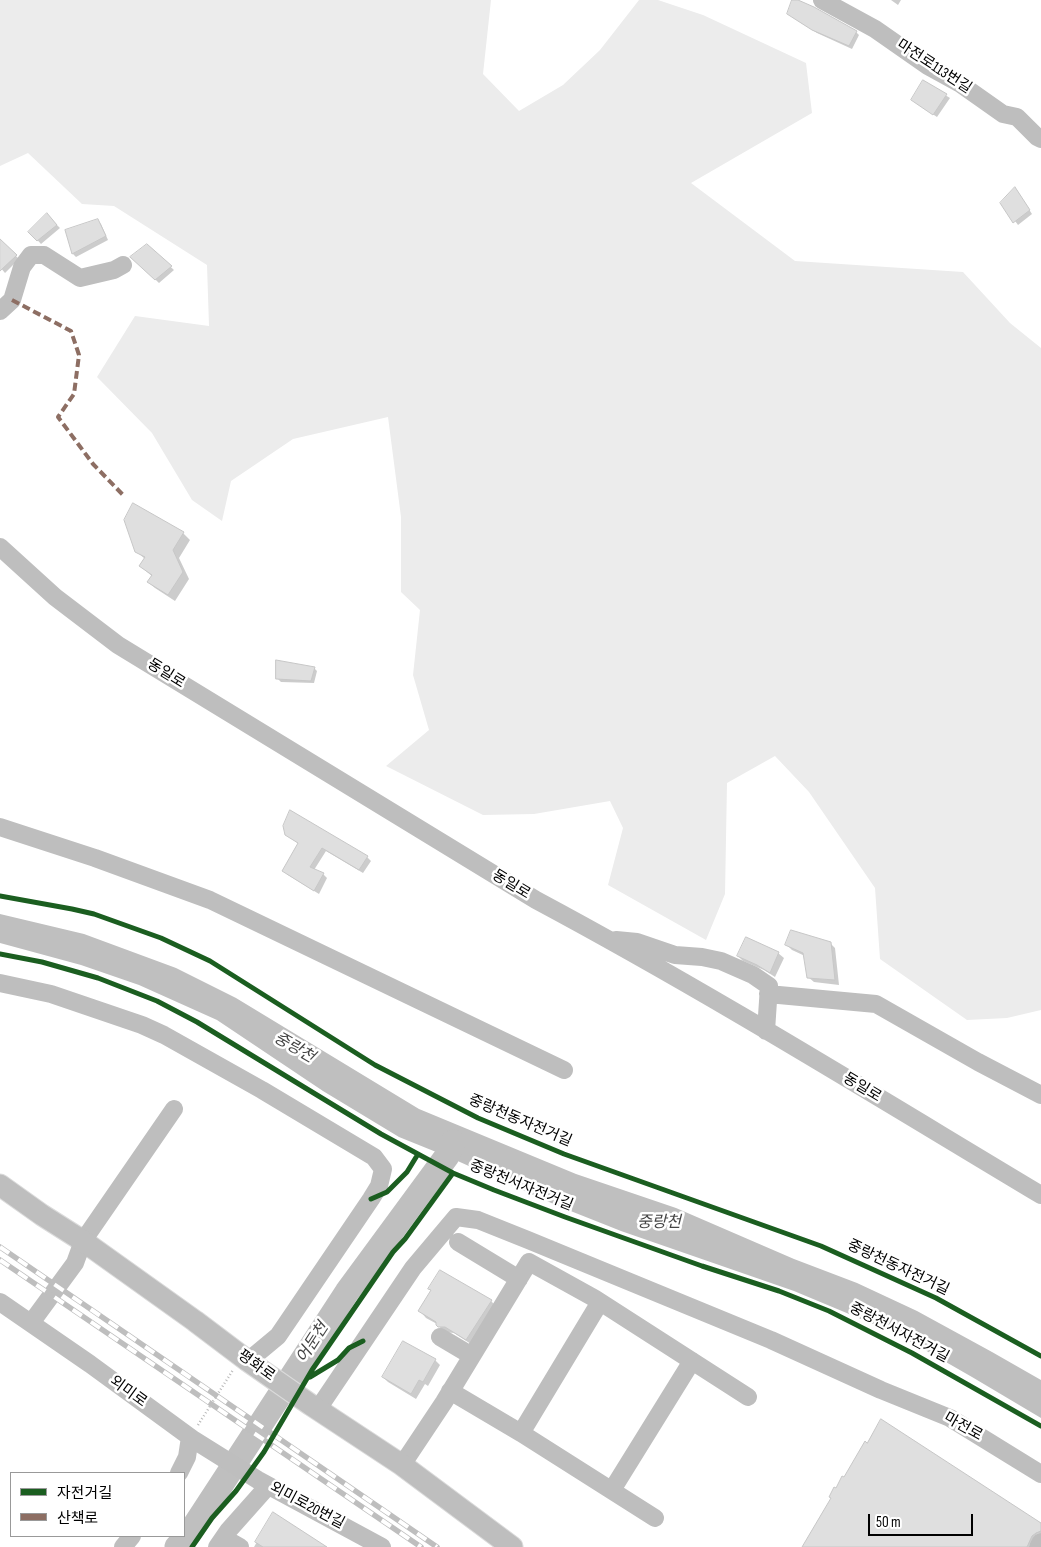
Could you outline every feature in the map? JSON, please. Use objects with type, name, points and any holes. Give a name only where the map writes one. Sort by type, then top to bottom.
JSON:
[{"type":"main road","name":"평화로","points":[[0,1185],[83,1241],[195,1321],[246,1366],[314,1407],[402,1465],[512,1547]]},
{"type":"street","name":"마전로113번길","points":[[822,0],[875,28],[928,66],[958,83],[1003,114],[1017,118],[1036,137],[1041,138]]},
{"type":"street","points":[[0,312],[12,300],[22,267],[32,255],[44,255],[80,278],[114,270],[122,265]]},
{"type":"street","name":"동일로","points":[[0,548],[55,597],[118,645],[536,900],[608,939],[766,1031],[1041,1195]]},
{"type":"street","points":[[0,827],[95,858],[210,900],[564,1070]]},
{"type":"street","points":[[608,939],[636,942],[676,955],[721,961],[753,975],[769,986],[766,1031]]},
{"type":"street","points":[[0,983],[51,994],[142,1025],[164,1035],[262,1090],[374,1157],[382,1169],[379,1186],[371,1199],[278,1336],[246,1366]]},
{"type":"street","points":[[768,994],[876,1004],[978,1062],[1041,1095]]},
{"type":"street","points":[[31,1324],[75,1263],[83,1241],[174,1109]]},
{"type":"street","name":"마전로","points":[[314,1407],[413,1268],[456,1217],[478,1220],[528,1240],[771,1340],[881,1390],[950,1418],[1041,1474]]},
{"type":"street","points":[[458,1242],[519,1279]]},
{"type":"street","points":[[402,1465],[472,1356],[529,1262],[600,1302],[748,1397]]},
{"type":"street","name":"외미로","points":[[0,1302],[90,1364],[192,1439],[263,1483]]},
{"type":"street","points":[[521,1433],[600,1302]]},
{"type":"street","points":[[440,1337],[472,1356]]},
{"type":"street","points":[[612,1490],[692,1361]]},
{"type":"street","points":[[450,1391],[521,1433],[655,1518]]},
{"type":"street","points":[[179,1472],[188,1458],[192,1439]]},
{"type":"street","points":[[240,1547],[220,1542],[263,1483]]},
{"type":"street","name":"외미로20번길","points":[[263,1483],[382,1547]]},
{"type":"street","points":[[123,1547],[131,1537]]},
{"type":"street","points":[[1038,1547],[1041,1542]]},
{"type":"path","points":[[192,1439],[246,1366]]},
{"type":"shaded area","points":[[0,0],[491,0],[483,74],[519,111],[563,85],[600,50],[639,0],[658,0],[703,15],[806,63],[812,113],[691,183],[795,261],[963,272],[1010,323],[1041,348],[1041,1010],[1007,1018],[967,1020],[880,959],[875,888],[809,792],[775,756],[727,783],[725,894],[706,940],[608,885],[623,828],[610,801],[534,814],[483,815],[386,766],[429,730],[413,675],[420,610],[401,592],[401,517],[388,417],[293,439],[231,481],[222,521],[192,500],[152,433],[97,377],[135,316],[209,326],[207,265],[114,206],[82,204],[28,153],[0,166]]},
{"type":"water","name":"중랑천","points":[[0,914],[84,934],[176,968],[236,998],[419,1109],[576,1174],[676,1208],[794,1259],[857,1283],[917,1311],[1041,1380],[1041,1418],[897,1334],[794,1291],[621,1231],[558,1206],[399,1137],[323,1091],[217,1020],[139,985],[81,965],[0,943]]},
{"type":"building","points":[[792,0],[798,0],[814,7],[857,31],[849,46],[812,30],[787,14]]},
{"type":"building","points":[[923,80],[947,94],[933,115],[911,100]]},
{"type":"building","points":[[1015,187],[1030,210],[1013,223],[1000,203]]},
{"type":"building","points":[[47,213],[57,225],[37,241],[28,232]]},
{"type":"building","points":[[98,219],[106,236],[72,254],[65,230]]},
{"type":"building","points":[[0,239],[17,255],[0,271]]},
{"type":"building","points":[[147,244],[172,266],[155,280],[130,257]]},
{"type":"building","points":[[133,503],[184,532],[173,550],[183,572],[168,595],[147,582],[152,575],[139,566],[145,557],[135,552],[124,520]]},
{"type":"building","points":[[276,660],[315,667],[311,681],[276,679]]},
{"type":"building","points":[[290,810],[368,856],[359,870],[322,848],[310,867],[324,873],[314,891],[282,871],[298,843],[285,835],[283,826]]},
{"type":"building","points":[[791,930],[831,942],[835,980],[807,978],[803,953],[785,945]]},
{"type":"building","points":[[746,937],[779,952],[770,973],[737,956]]},
{"type":"building","points":[[440,1270],[492,1300],[466,1340],[445,1327],[438,1327],[436,1322],[418,1311],[431,1290],[428,1289]]},
{"type":"building","points":[[403,1341],[436,1359],[423,1382],[419,1380],[411,1394],[382,1377]]},
{"type":"building","points":[[881,1419],[1041,1523],[1041,1531],[1032,1536],[1027,1547],[802,1547],[831,1498],[829,1497],[834,1487],[836,1488],[842,1476],[844,1477],[865,1441],[867,1443]]},
{"type":"building","points":[[273,1512],[327,1547],[263,1547],[255,1542]]},
{"type":"waterway","name":"어둔천","points":[[177,1547],[189,1534],[347,1292],[447,1156],[453,1142]]},
{"type":"railway","points":[[0,1247],[437,1547]]},
{"type":"railway","points":[[0,1260],[421,1547]]},
{"type":"marked path","points":[[12,300],[71,331],[79,355],[74,394],[58,417],[93,464],[125,497]]},
{"type":"cycle path","name":"중랑천동자전거길","points":[[0,896],[94,914],[161,938],[210,961],[375,1065],[478,1118],[564,1154],[821,1246],[936,1298],[1041,1356]]},
{"type":"cycle path","name":"중랑천서자전거길","points":[[0,954],[42,962],[98,978],[157,1001],[197,1022],[381,1134],[453,1173],[565,1217],[702,1266],[779,1291],[829,1311],[912,1353],[1041,1426]]},
{"type":"cycle path","points":[[371,1199],[387,1192],[407,1172],[418,1154]]},
{"type":"cycle path","points":[[192,1547],[212,1518],[236,1491],[264,1452],[312,1370],[393,1252],[405,1239],[453,1173]]},
{"type":"cycle path","points":[[310,1377],[338,1360],[349,1348],[363,1341]]}]
